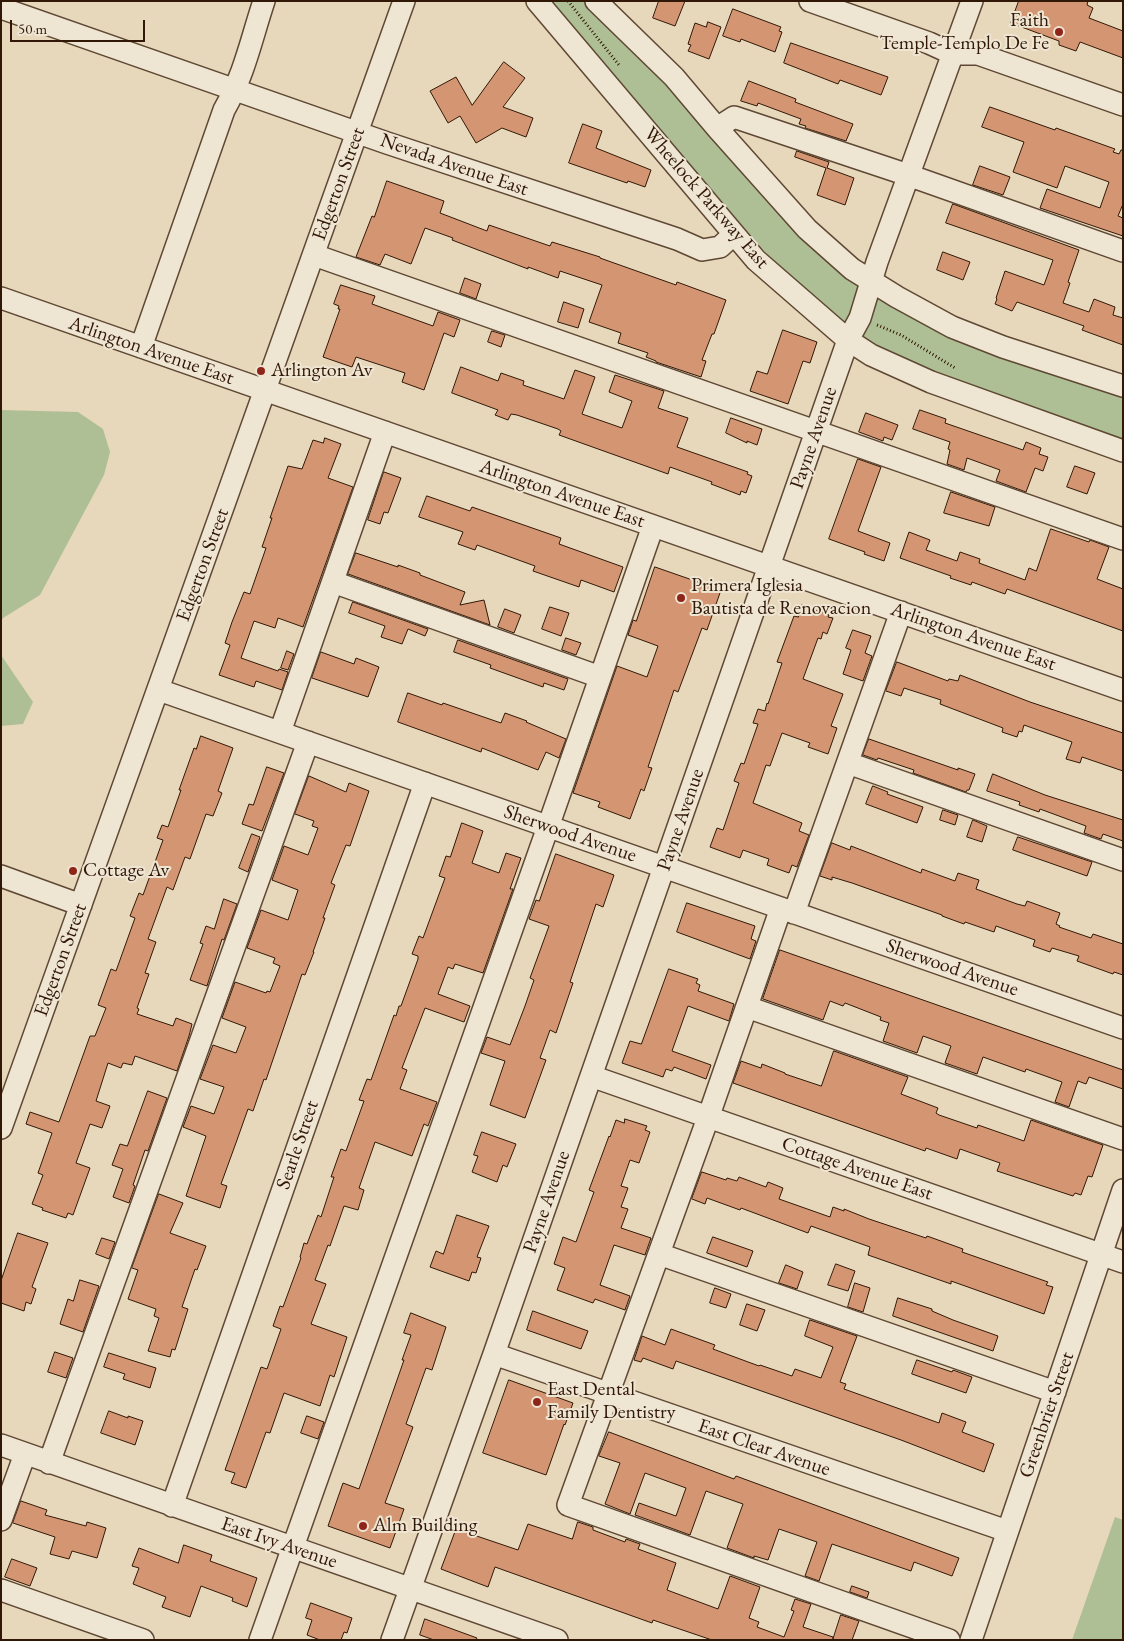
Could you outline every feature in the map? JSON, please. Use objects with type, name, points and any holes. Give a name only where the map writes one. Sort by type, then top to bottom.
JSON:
[{"type":"street","points":[[141,347],[224,110],[235,91],[244,69],[264,1]]},
{"type":"street","name":"Edgerton Street","points":[[1,1128],[404,1]]},
{"type":"street","name":"Wheelock Parkway East","points":[[538,1],[671,157],[733,235],[756,260],[848,340],[871,355],[931,382],[1123,451]]},
{"type":"street","points":[[596,1],[674,77],[807,229],[852,269],[897,298],[952,327],[1003,347],[1123,386]]},
{"type":"street","points":[[810,1],[929,43],[953,54],[978,54],[1123,105]]},
{"type":"street","name":"Payne Avenue","points":[[392,1640],[665,867],[848,340],[860,318],[870,280],[972,1]]},
{"type":"street","name":"Nevada Avenue East","points":[[1,8],[235,91],[702,250],[720,247],[733,235]]},
{"type":"street","points":[[717,128],[734,117],[908,175],[1123,251]]},
{"type":"street","points":[[314,255],[1123,539]]},
{"type":"street","name":"Arlington Avenue East","points":[[1,298],[1123,690]]},
{"type":"street","points":[[280,732],[385,432]]},
{"type":"street","points":[[260,1640],[653,526]]},
{"type":"street","points":[[333,582],[600,676]]},
{"type":"street","points":[[901,612],[848,763],[747,1008],[568,1505],[949,1640]]},
{"type":"street","name":"Sherwood Avenue","points":[[158,690],[1123,1028]]},
{"type":"street","points":[[49,1462],[308,742]]},
{"type":"street","points":[[848,763],[1123,860]]},
{"type":"street","name":"Searle Street","points":[[172,1506],[425,783]]},
{"type":"street","points":[[1,876],[81,905]]},
{"type":"street","points":[[747,1008],[1123,1140]]},
{"type":"street","name":"Cottage Avenue East","points":[[591,1076],[1123,1262]]},
{"type":"street","name":"Greenbrier Street","points":[[971,1640],[1123,1190]]},
{"type":"street","points":[[659,1254],[1055,1392]]},
{"type":"street","name":"East Clear Avenue","points":[[494,1354],[1007,1531]]},
{"type":"street","name":"East Ivy Avenue","points":[[1,1445],[410,1589],[535,1636],[557,1640]]},
{"type":"street","points":[[1,1520],[26,1454]]},
{"type":"street","points":[[1,1590],[143,1640]]},
{"type":"green space","points":[[550,1],[587,1],[645,61],[818,250],[1009,356],[1123,397],[1123,444],[945,378],[871,342],[828,311],[794,282],[756,242]]},
{"type":"green space","points":[[1,410],[78,412],[103,429],[110,452],[104,475],[40,595],[3,618],[1,622]]},
{"type":"green space","points":[[1,655],[33,702],[23,724],[1,726]]},
{"type":"green space","points":[[1115,1517],[1123,1520],[1123,1640],[1072,1640]]},
{"type":"building","points":[[659,1],[685,1],[675,26],[653,18]]},
{"type":"building","name":"Faith Temple-Templo De Fe","points":[[1019,1],[1088,1],[1087,5],[1093,8],[1089,18],[1123,31],[1123,58],[1080,42],[1076,51],[1059,45],[1059,41],[1011,23]]},
{"type":"building","points":[[733,9],[781,27],[779,31],[782,32],[775,52],[741,39],[740,42],[723,36]]},
{"type":"building","points":[[708,22],[721,27],[709,59],[688,51],[691,45],[688,44],[695,23],[706,27]]},
{"type":"building","points":[[791,43],[888,77],[881,95],[840,80],[838,84],[784,63]]},
{"type":"building","points":[[504,62],[525,78],[503,107],[533,118],[526,137],[502,128],[476,143],[460,116],[448,123],[430,91],[456,77],[472,105]]},
{"type":"building","points":[[749,81],[796,99],[795,102],[853,124],[846,141],[805,128],[806,126],[799,124],[801,119],[758,103],[757,106],[741,101]]},
{"type":"building","points":[[990,107],[1115,149],[1113,152],[1119,154],[1123,150],[1123,204],[1118,216],[1123,218],[1123,236],[1040,208],[1047,189],[1100,208],[1109,182],[1065,166],[1057,188],[1013,172],[1024,142],[982,127]]},
{"type":"building","points":[[583,124],[602,131],[596,148],[651,170],[645,187],[628,181],[627,183],[569,163]]},
{"type":"building","points":[[797,151],[829,162],[827,168],[854,178],[845,205],[817,195],[826,168],[795,157]]},
{"type":"building","points":[[980,166],[1010,177],[1003,195],[973,185]]},
{"type":"building","points":[[387,181],[444,201],[440,213],[487,231],[489,225],[550,246],[552,242],[600,257],[676,285],[677,282],[726,300],[702,360],[706,361],[701,377],[656,362],[646,357],[648,353],[618,343],[621,333],[589,322],[602,285],[560,271],[558,278],[528,267],[528,269],[425,228],[411,264],[385,254],[380,265],[356,257],[372,216],[374,217]]},
{"type":"building","points":[[953,204],[1079,250],[1063,303],[1089,312],[1094,299],[1115,307],[1113,315],[1123,318],[1123,345],[1082,330],[1084,326],[1017,302],[1012,311],[995,304],[1005,271],[1044,285],[1053,260],[946,223]]},
{"type":"building","points":[[943,252],[970,262],[963,280],[937,270]]},
{"type":"building","points":[[465,278],[481,284],[476,299],[460,293]]},
{"type":"building","points":[[341,285],[375,296],[372,304],[433,326],[438,312],[460,320],[454,337],[444,333],[424,390],[402,382],[405,373],[356,357],[352,367],[323,357],[340,309],[338,309],[339,306],[334,304]]},
{"type":"building","points":[[564,302],[584,309],[578,328],[558,322]]},
{"type":"building","points":[[783,330],[817,342],[810,363],[803,361],[788,404],[750,391],[757,371],[767,374]]},
{"type":"building","points":[[492,331],[505,335],[501,347],[488,342]]},
{"type":"building","points":[[461,367],[498,381],[501,373],[524,381],[523,385],[564,399],[575,370],[595,377],[582,414],[622,428],[632,401],[609,392],[615,375],[664,391],[658,408],[688,418],[677,447],[748,472],[747,474],[752,476],[746,493],[741,491],[740,495],[711,484],[712,482],[670,467],[668,474],[559,435],[561,431],[558,429],[517,415],[511,414],[508,420],[495,415],[498,410],[452,393]]},
{"type":"building","points":[[920,410],[946,419],[945,423],[1023,450],[1026,442],[1041,448],[1039,454],[1048,457],[1043,471],[1035,468],[1026,492],[996,481],[1000,470],[967,458],[964,470],[947,464],[950,442],[913,429]]},
{"type":"building","points":[[866,413],[898,425],[892,440],[884,437],[883,441],[859,432]]},
{"type":"building","points":[[731,418],[762,429],[757,445],[747,441],[747,443],[726,433]]},
{"type":"building","points":[[325,438],[341,444],[328,478],[353,487],[303,627],[278,618],[275,628],[254,621],[241,658],[278,671],[279,669],[288,672],[282,690],[256,681],[254,687],[219,675],[230,645],[225,643],[232,622],[244,592],[250,594],[266,548],[262,547],[288,466],[302,469],[313,440],[323,443]]},
{"type":"building","points":[[858,459],[881,467],[858,531],[890,543],[884,561],[829,539]]},
{"type":"building","points":[[1075,466],[1095,473],[1087,494],[1067,487]]},
{"type":"building","points":[[384,472],[401,478],[388,513],[384,512],[380,524],[368,520]]},
{"type":"building","points":[[951,492],[995,507],[989,526],[944,513]]},
{"type":"building","points":[[427,496],[470,511],[472,507],[561,538],[559,544],[623,567],[614,592],[581,580],[579,587],[533,571],[535,566],[477,545],[475,550],[458,544],[463,532],[419,517]]},
{"type":"building","points":[[1051,529],[1109,547],[1097,579],[1123,589],[1123,631],[1007,589],[1005,594],[972,582],[971,585],[900,558],[909,532],[930,540],[926,550],[957,561],[960,552],[980,559],[979,563],[1025,580],[1029,568],[1036,571]]},
{"type":"building","points":[[356,553],[398,567],[398,565],[465,592],[460,605],[484,600],[490,625],[348,574]]},
{"type":"building","points":[[655,567],[721,590],[707,630],[702,628],[678,692],[674,690],[648,767],[652,768],[644,791],[641,789],[630,819],[598,807],[600,802],[573,793],[617,666],[647,677],[658,646],[628,635],[633,620],[636,621]]},
{"type":"building","points":[[353,602],[428,629],[425,636],[408,629],[402,644],[381,637],[385,626],[349,613]]},
{"type":"building","points":[[802,605],[833,618],[827,634],[823,632],[821,639],[818,638],[803,679],[843,694],[831,726],[837,728],[828,754],[808,747],[810,743],[782,733],[770,766],[766,765],[753,803],[802,823],[799,831],[809,835],[797,867],[792,865],[789,873],[767,865],[769,859],[743,850],[740,858],[710,847],[717,828],[723,830],[739,783],[734,781],[741,763],[744,764],[758,724],[753,723],[758,709],[765,711],[768,704],[782,663],[777,662],[794,616],[798,617]]},
{"type":"building","points":[[550,607],[569,613],[561,636],[542,629]]},
{"type":"building","points":[[505,609],[521,615],[514,633],[498,627]]},
{"type":"building","points":[[853,630],[871,636],[865,653],[872,656],[863,681],[843,674],[851,650],[846,648]]},
{"type":"building","points":[[566,638],[581,643],[576,655],[562,650]]},
{"type":"building","points":[[458,640],[568,679],[564,690],[544,683],[543,687],[490,668],[491,665],[454,652]]},
{"type":"building","points":[[287,651],[294,654],[288,670],[281,668]]},
{"type":"building","points":[[321,652],[354,664],[356,658],[379,667],[368,697],[312,678]]},
{"type":"building","points":[[897,662],[948,681],[949,679],[958,681],[960,675],[1030,702],[1123,733],[1123,771],[1082,757],[1080,763],[1066,759],[1072,742],[1024,725],[1022,732],[1019,731],[1017,737],[1002,732],[1003,728],[940,704],[941,700],[904,688],[901,696],[886,691]]},
{"type":"building","points":[[408,693],[501,723],[505,713],[566,739],[559,758],[546,752],[538,770],[482,748],[481,752],[398,722]]},
{"type":"building","points":[[201,736],[233,748],[218,791],[222,793],[213,816],[206,814],[190,859],[185,857],[173,890],[167,887],[148,939],[156,942],[145,973],[149,974],[137,1008],[139,1009],[137,1014],[173,1026],[176,1018],[192,1024],[189,1036],[177,1071],[135,1056],[132,1065],[123,1063],[121,1068],[108,1063],[96,1101],[110,1106],[102,1128],[90,1124],[76,1163],[90,1168],[73,1215],[68,1213],[66,1218],[42,1210],[43,1208],[32,1204],[43,1175],[38,1173],[52,1133],[26,1124],[30,1112],[59,1122],[90,1036],[95,1036],[106,1008],[98,1005],[111,969],[116,971],[135,918],[130,916],[139,893],[143,895],[163,840],[157,838],[162,825],[168,827],[194,748],[196,749]]},
{"type":"building","points":[[869,739],[958,770],[958,768],[975,774],[969,790],[966,792],[913,773],[914,770],[863,755]]},
{"type":"building","points":[[267,767],[284,773],[262,831],[242,824],[249,804],[253,805]]},
{"type":"building","points":[[993,774],[1045,795],[1123,820],[1123,841],[1103,834],[1101,839],[1084,833],[1086,826],[1040,809],[1039,812],[1019,805],[1020,802],[987,791]]},
{"type":"building","points":[[309,776],[346,792],[349,783],[369,791],[350,846],[346,845],[331,883],[335,885],[323,918],[325,918],[314,952],[305,975],[302,974],[266,1080],[264,1079],[253,1111],[248,1109],[221,1184],[227,1186],[220,1208],[186,1196],[206,1136],[183,1127],[191,1106],[214,1114],[224,1087],[200,1079],[213,1045],[236,1053],[246,1027],[222,1018],[235,982],[266,993],[267,991],[270,992],[280,966],[273,963],[275,958],[247,948],[261,910],[288,920],[298,890],[272,880],[284,846],[308,855],[318,828],[312,826],[314,821],[295,814]]},
{"type":"building","points":[[873,786],[888,792],[887,794],[923,807],[917,823],[866,804]]},
{"type":"building","points":[[943,810],[958,815],[955,825],[940,820]]},
{"type":"building","points":[[973,820],[987,826],[982,842],[967,837]]},
{"type":"building","points":[[462,823],[483,831],[472,863],[499,873],[506,853],[521,858],[510,889],[513,889],[483,973],[455,964],[453,969],[448,967],[438,994],[470,1006],[464,1022],[425,1008],[402,1068],[407,1070],[400,1089],[437,1102],[428,1126],[424,1124],[412,1156],[375,1142],[359,1188],[364,1190],[358,1210],[344,1206],[330,1246],[328,1245],[315,1280],[326,1284],[311,1324],[347,1337],[334,1377],[330,1375],[320,1406],[284,1393],[270,1433],[266,1432],[246,1488],[231,1483],[235,1473],[225,1470],[261,1367],[267,1369],[281,1329],[273,1326],[280,1306],[283,1307],[301,1258],[304,1243],[307,1244],[318,1215],[321,1217],[334,1177],[331,1177],[341,1149],[346,1151],[364,1101],[359,1100],[367,1079],[371,1080],[394,1015],[396,1016],[399,1006],[401,1006],[418,959],[418,956],[412,954],[419,936],[423,938],[445,878],[439,876],[446,856],[450,857]]},
{"type":"building","points":[[252,834],[260,837],[248,872],[239,868]]},
{"type":"building","points":[[1018,837],[1092,862],[1087,876],[1013,850]]},
{"type":"building","points":[[832,843],[850,850],[851,846],[921,873],[922,869],[955,881],[958,873],[979,880],[976,889],[1017,904],[1025,906],[1027,901],[1060,913],[1056,924],[1059,927],[1091,938],[1093,934],[1123,944],[1123,975],[1114,972],[1113,974],[1077,961],[1079,956],[1052,948],[1050,952],[1033,946],[1035,940],[996,926],[994,932],[965,922],[964,924],[852,883],[832,877],[832,880],[820,876]]},
{"type":"building","points":[[556,854],[614,875],[603,907],[596,904],[570,982],[573,983],[556,1033],[550,1030],[540,1058],[546,1060],[525,1118],[490,1105],[505,1061],[481,1053],[487,1037],[510,1045],[525,1006],[534,980],[530,978],[549,926],[529,919],[536,900],[539,901]]},
{"type":"building","points":[[224,899],[237,904],[224,940],[222,939],[207,986],[190,980],[203,944],[200,943],[206,926],[214,929]]},
{"type":"building","points":[[687,903],[755,926],[751,939],[756,941],[750,959],[677,932]]},
{"type":"building","points":[[780,950],[1123,1070],[1123,1089],[1089,1077],[1086,1084],[1078,1081],[1069,1107],[1055,1102],[1062,1082],[1026,1069],[1025,1072],[983,1057],[977,1074],[945,1063],[951,1046],[923,1036],[917,1053],[883,1041],[889,1023],[880,1020],[881,1017],[845,1003],[843,1006],[830,1001],[823,1020],[763,999]]},
{"type":"building","points":[[669,969],[698,979],[696,983],[700,985],[698,991],[734,1004],[729,1021],[688,1006],[672,1051],[711,1065],[706,1079],[674,1067],[672,1071],[666,1069],[663,1077],[622,1063],[630,1041],[641,1044]]},
{"type":"building","points":[[834,1051],[908,1077],[901,1094],[938,1108],[936,1113],[939,1115],[977,1128],[978,1125],[1024,1141],[1031,1120],[1103,1145],[1092,1177],[1088,1176],[1081,1195],[1075,1193],[1073,1196],[997,1171],[1000,1163],[960,1149],[957,1159],[926,1148],[925,1151],[733,1083],[741,1061],[761,1068],[762,1064],[821,1086]]},
{"type":"building","points":[[148,1091],[167,1098],[148,1151],[145,1150],[129,1203],[113,1197],[123,1169],[112,1165],[120,1144],[127,1146]]},
{"type":"building","points":[[625,1119],[647,1126],[645,1130],[650,1132],[639,1163],[630,1160],[621,1186],[628,1188],[621,1207],[628,1209],[621,1228],[651,1238],[645,1255],[614,1245],[600,1285],[630,1296],[625,1310],[595,1299],[593,1303],[557,1290],[565,1268],[554,1264],[563,1237],[576,1242],[594,1192],[589,1190],[609,1136],[616,1120],[624,1123]]},
{"type":"building","points":[[482,1132],[516,1144],[507,1167],[503,1165],[497,1182],[472,1172],[478,1156],[474,1155]]},
{"type":"building","points":[[702,1172],[726,1180],[727,1178],[737,1181],[739,1177],[766,1187],[768,1182],[783,1188],[779,1199],[830,1217],[833,1207],[844,1211],[844,1209],[926,1238],[927,1236],[963,1249],[962,1252],[1048,1282],[1046,1285],[1053,1287],[1044,1314],[951,1281],[951,1284],[868,1255],[870,1247],[811,1226],[808,1233],[741,1208],[740,1210],[707,1198],[705,1204],[692,1199]]},
{"type":"building","points":[[159,1194],[183,1203],[170,1233],[206,1246],[197,1270],[195,1269],[182,1307],[188,1309],[175,1350],[172,1349],[170,1357],[148,1351],[159,1318],[154,1316],[156,1309],[128,1299],[138,1270],[132,1268]]},
{"type":"building","points":[[457,1215],[489,1226],[477,1257],[481,1258],[476,1273],[472,1272],[469,1281],[430,1267],[436,1251],[443,1254]]},
{"type":"building","points":[[18,1233],[48,1243],[32,1287],[36,1289],[31,1304],[26,1302],[24,1311],[1,1303],[1,1281]]},
{"type":"building","points":[[713,1237],[753,1251],[747,1267],[707,1253]]},
{"type":"building","points":[[102,1238],[115,1242],[109,1259],[96,1254]]},
{"type":"building","points":[[836,1264],[855,1271],[848,1291],[828,1285]]},
{"type":"building","points":[[786,1265],[803,1272],[797,1289],[779,1283]]},
{"type":"building","points":[[80,1280],[99,1286],[83,1332],[60,1324],[68,1299],[73,1301]]},
{"type":"building","points":[[855,1283],[870,1288],[863,1312],[848,1307]]},
{"type":"building","points":[[715,1288],[731,1294],[726,1308],[710,1303]]},
{"type":"building","points":[[898,1298],[932,1309],[932,1311],[953,1320],[998,1336],[993,1351],[893,1316]]},
{"type":"building","points":[[747,1304],[765,1310],[757,1331],[740,1325]]},
{"type":"building","points":[[533,1311],[588,1331],[581,1349],[527,1330]]},
{"type":"building","points":[[411,1313],[446,1327],[432,1370],[426,1368],[406,1424],[413,1427],[385,1503],[404,1509],[390,1548],[328,1526],[343,1483],[359,1489],[404,1360],[402,1360],[411,1335],[404,1333]]},
{"type":"building","points":[[810,1320],[857,1336],[840,1382],[846,1384],[844,1389],[939,1423],[942,1413],[966,1422],[962,1432],[994,1444],[984,1472],[901,1440],[676,1361],[673,1369],[643,1358],[641,1362],[634,1360],[642,1336],[665,1345],[671,1329],[715,1345],[713,1349],[759,1366],[792,1376],[795,1369],[821,1378],[833,1347],[805,1336]]},
{"type":"building","points":[[55,1352],[73,1358],[66,1378],[48,1372]]},
{"type":"building","points":[[109,1353],[156,1368],[150,1388],[123,1379],[125,1374],[104,1367]]},
{"type":"building","points":[[917,1360],[972,1377],[966,1393],[912,1374]]},
{"type":"building","points":[[509,1380],[573,1403],[546,1475],[483,1453]]},
{"type":"building","points":[[109,1411],[143,1421],[135,1445],[101,1433]]},
{"type":"building","points":[[307,1416],[324,1422],[318,1439],[301,1433]]},
{"type":"building","points":[[609,1432],[734,1479],[736,1476],[959,1558],[952,1576],[914,1562],[911,1571],[832,1544],[819,1581],[805,1576],[817,1542],[779,1529],[768,1560],[754,1556],[754,1558],[727,1548],[743,1504],[706,1491],[690,1535],[635,1515],[639,1503],[676,1516],[686,1488],[645,1473],[630,1514],[605,1504],[620,1463],[599,1456]]},
{"type":"building","points":[[21,1501],[47,1510],[45,1515],[86,1526],[87,1522],[106,1528],[97,1558],[72,1551],[69,1559],[50,1554],[55,1537],[13,1523]]},
{"type":"building","points":[[578,1522],[625,1542],[626,1539],[640,1544],[638,1549],[676,1563],[667,1590],[718,1609],[730,1576],[760,1587],[749,1618],[759,1622],[757,1627],[784,1637],[794,1611],[791,1610],[795,1599],[811,1604],[803,1627],[833,1637],[833,1640],[712,1640],[653,1620],[652,1623],[495,1567],[488,1587],[441,1569],[456,1529],[518,1550],[528,1524],[572,1539]]},
{"type":"building","points":[[184,1545],[212,1555],[210,1561],[257,1578],[247,1607],[232,1601],[233,1598],[201,1586],[190,1617],[162,1607],[166,1597],[133,1584],[139,1568],[132,1566],[139,1548],[178,1563]]},
{"type":"building","points":[[12,1559],[37,1568],[30,1586],[5,1577]]},
{"type":"building","points":[[852,1586],[869,1592],[867,1598],[850,1592]]},
{"type":"building","points":[[311,1603],[352,1618],[347,1633],[344,1632],[341,1640],[320,1640],[307,1635],[312,1620],[306,1618]]},
{"type":"building","points":[[841,1615],[859,1621],[852,1640],[833,1640]]},
{"type":"building","points":[[425,1619],[477,1638],[476,1640],[434,1640],[420,1635]]},
{"type":"place","name":"Faith Temple-Templo De Fe","points":[[1059,32]]},
{"type":"place","name":"Arlington Av","points":[[261,371]]},
{"type":"place","name":"Primera Iglesia Bautista de Renovacion","points":[[681,598]]},
{"type":"place","name":"Cottage Av","points":[[73,871]]},
{"type":"place","name":"East Dental Family Dentistry","points":[[537,1402]]},
{"type":"place","name":"Alm Building","points":[[363,1526]]}]
